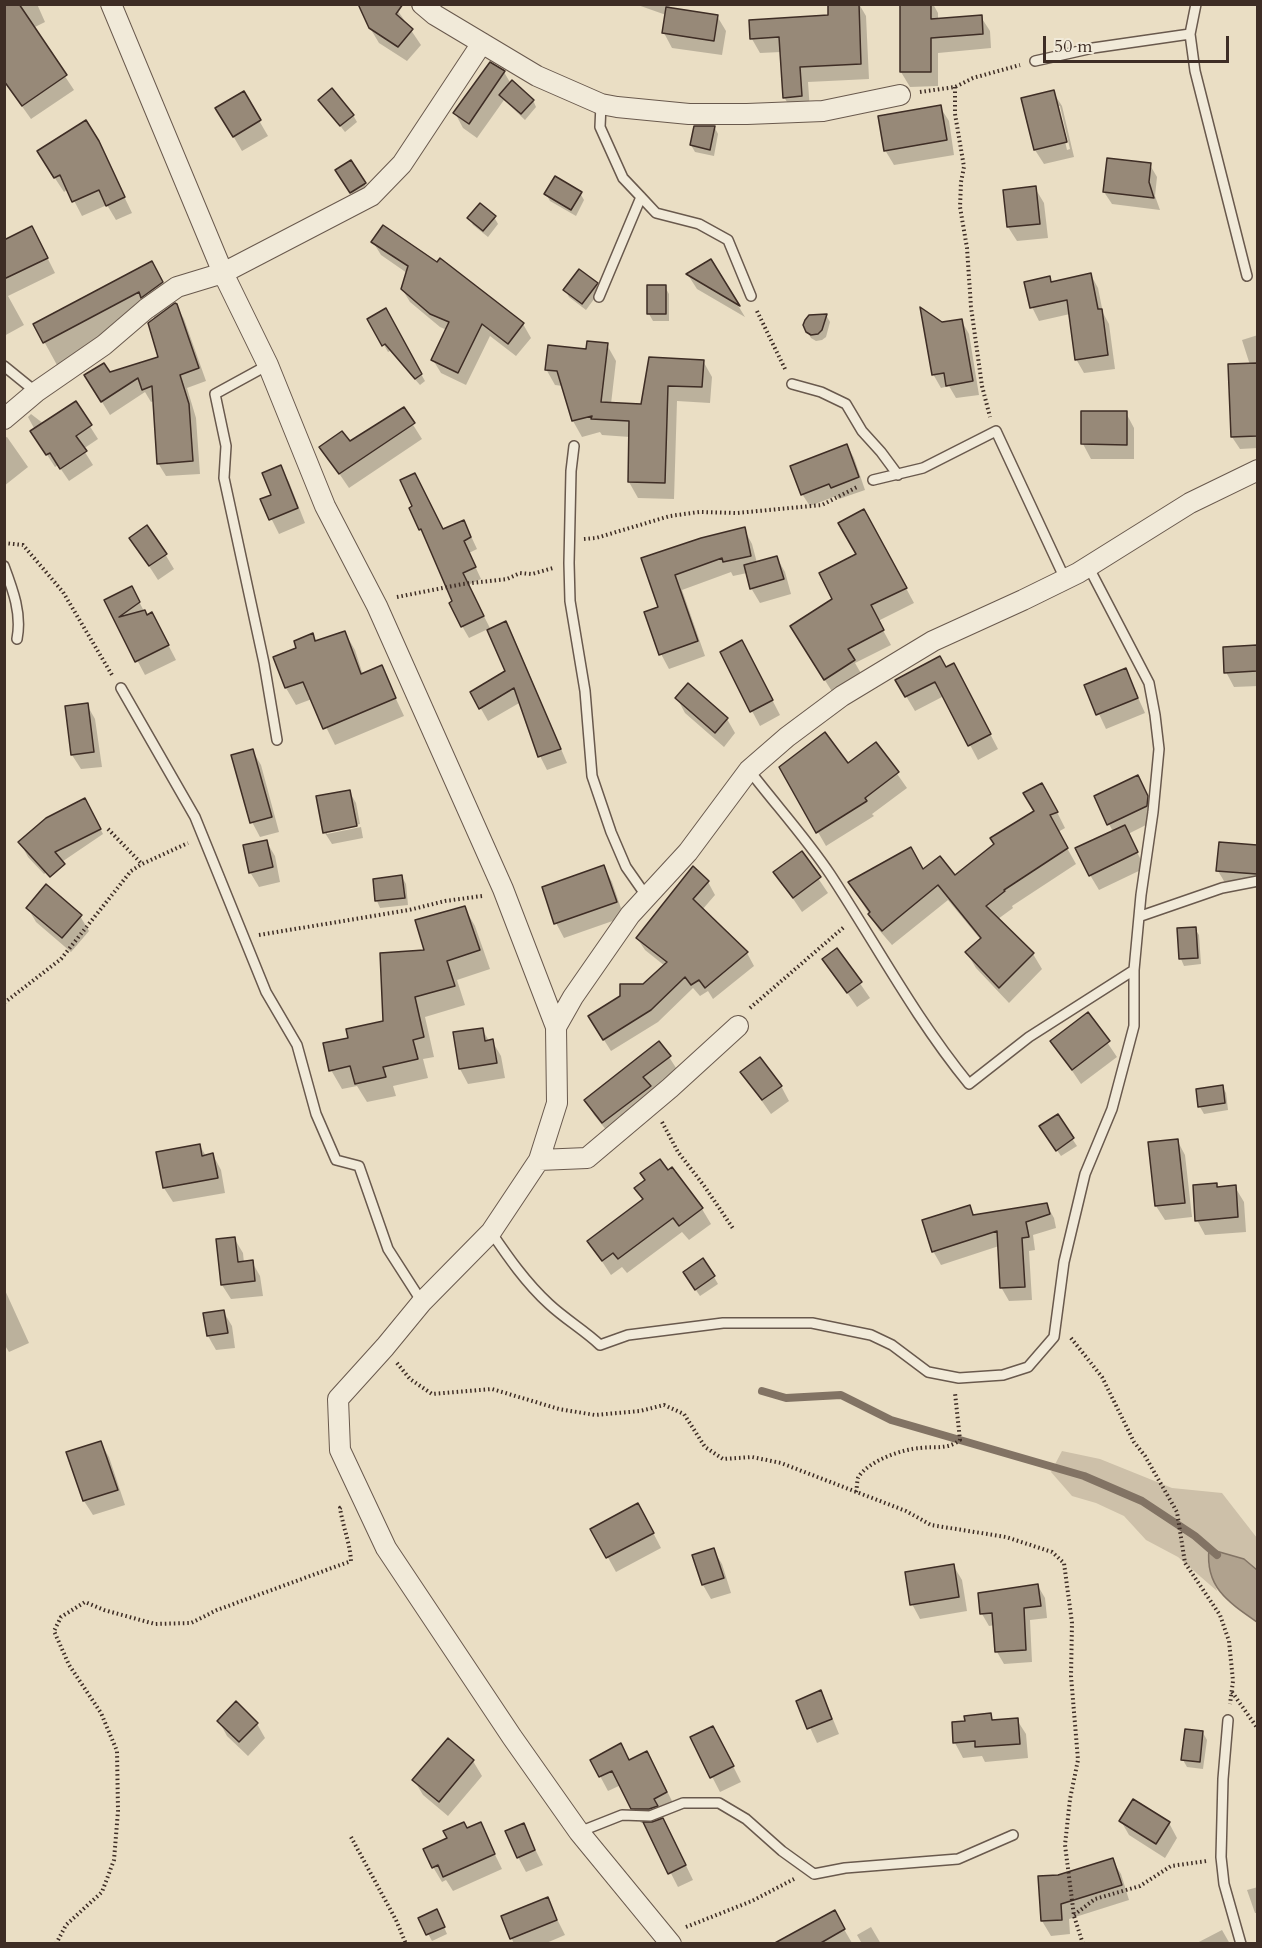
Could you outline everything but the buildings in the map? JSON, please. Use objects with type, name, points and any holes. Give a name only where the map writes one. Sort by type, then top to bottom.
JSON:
[{"type":"street","points":[[111,4],[224,273],[268,365],[325,506],[377,606],[503,890],[556,1027],[557,1104],[539,1160],[490,1233],[422,1302],[338,1399],[340,1450],[386,1548],[512,1737],[579,1832],[669,1941]]},
{"type":"street","points":[[422,4],[435,15],[537,76],[601,104],[688,114],[747,114],[823,111],[900,95]]},
{"type":"street","points":[[4,419],[36,392],[104,345],[146,309],[177,287],[224,273],[371,196],[402,164],[482,43]]},
{"type":"street","points":[[556,1027],[573,997],[630,915],[688,852],[748,770],[787,737],[842,696],[933,641],[1065,579],[1191,503],[1257,470]]},
{"type":"street","points":[[539,1160],[587,1158],[738,1026]]},
{"type":"lane","points":[[1196,4],[1190,34],[1195,72],[1247,276]]},
{"type":"lane","points":[[1035,61],[1093,48],[1190,34]]},
{"type":"lane","points":[[601,104],[600,127],[623,178],[656,213],[699,224],[728,240],[751,296]]},
{"type":"lane","points":[[599,297],[641,197]]},
{"type":"lane","points":[[268,365],[215,394],[225,446],[224,478],[264,663],[277,740]]},
{"type":"lane","points":[[4,366],[36,392]]},
{"type":"lane","points":[[792,384],[821,392],[846,404],[862,430],[898,475]]},
{"type":"lane","points":[[873,480],[922,468],[996,431],[1065,579]]},
{"type":"lane","points":[[574,446],[571,471],[570,601],[585,691],[592,776],[626,867],[647,897]]},
{"type":"lane","points":[[4,566],[13,589],[20,622],[17,639]]},
{"type":"lane","points":[[490,1233],[515,1267],[549,1304],[600,1345],[628,1335],[723,1323],[812,1323],[871,1335],[892,1345],[928,1372],[959,1378],[1003,1375],[1028,1367],[1054,1337],[1064,1262],[1085,1174],[1112,1109],[1134,1026],[1134,970],[1159,749],[1149,683],[1088,566]]},
{"type":"lane","points":[[121,688],[195,817],[266,992],[297,1045],[316,1114],[336,1160],[358,1166],[388,1249],[422,1302]]},
{"type":"lane","points":[[748,770],[828,872],[939,1046],[969,1083],[1029,1037],[1134,970]]},
{"type":"lane","points":[[1140,916],[1222,888],[1257,881]]},
{"type":"lane","points":[[1228,1720],[1223,1779],[1221,1857],[1224,1884],[1241,1944]]},
{"type":"lane","points":[[579,1832],[622,1815],[650,1816],[683,1803],[719,1803],[746,1819],[782,1851],[814,1874],[844,1868],[958,1859],[1013,1835]]},
{"type":"path","points":[[900,95],[955,87],[972,78],[1035,61]]},
{"type":"path","points":[[955,87],[955,114],[964,167],[960,207],[967,248],[971,308],[986,407],[996,431]]},
{"type":"path","points":[[751,296],[765,331],[792,384]]},
{"type":"path","points":[[570,540],[596,538],[670,516],[699,512],[737,513],[822,505],[873,480]]},
{"type":"path","points":[[4,543],[22,545],[63,592],[121,688]]},
{"type":"path","points":[[377,606],[396,597],[463,584],[507,579],[520,573],[532,574],[569,563]]},
{"type":"path","points":[[108,829],[142,864]]},
{"type":"path","points":[[4,1003],[61,959],[131,871],[202,837]]},
{"type":"path","points":[[243,939],[271,932],[409,910],[503,890]]},
{"type":"path","points":[[738,1026],[745,1012],[856,916]]},
{"type":"path","points":[[647,1106],[665,1125],[678,1152],[734,1230]]},
{"type":"path","points":[[1056,1323],[1070,1336],[1084,1357],[1102,1377],[1134,1442],[1145,1456],[1177,1512],[1185,1563],[1220,1615],[1229,1641],[1232,1659],[1228,1720]]},
{"type":"path","points":[[385,1347],[410,1379],[432,1394],[492,1389],[559,1409],[595,1415],[640,1411],[664,1405],[684,1414],[705,1447],[723,1459],[752,1457],[781,1463],[906,1511],[931,1525],[1006,1537],[1052,1552],[1064,1563],[1072,1623],[1071,1676],[1078,1760],[1070,1799],[1065,1845],[1074,1916],[1083,1944]]},
{"type":"path","points":[[856,1492],[858,1478],[872,1464],[892,1455],[919,1448],[951,1447],[960,1440],[954,1390],[959,1378]]},
{"type":"path","points":[[56,1944],[66,1925],[102,1892],[114,1860],[118,1801],[117,1751],[100,1713],[69,1665],[54,1630],[61,1617],[85,1602],[104,1610],[155,1624],[191,1623],[216,1610],[351,1561],[350,1544],[344,1530],[340,1508],[359,1492]]},
{"type":"path","points":[[1231,1691],[1257,1729]]},
{"type":"path","points":[[351,1837],[396,1920],[406,1944]]},
{"type":"path","points":[[1074,1916],[1095,1899],[1140,1886],[1171,1866],[1221,1857]]},
{"type":"path","points":[[669,1941],[690,1924],[752,1901],[810,1871]]},
{"type":"shaded area","points":[[1062,1451],[1100,1459],[1172,1488],[1222,1493],[1257,1538],[1257,1570],[1244,1559],[1208,1563],[1217,1591],[1178,1557],[1146,1540],[1124,1516],[1096,1503],[1072,1496],[1051,1472]]},
{"type":"shaded area","points":[[1209,1549],[1244,1559],[1257,1570],[1257,1622],[1228,1600],[1215,1584],[1211,1574]]},
{"type":"waterway","points":[[762,1391],[786,1398],[841,1395],[891,1420],[1084,1476],[1142,1501],[1195,1536],[1217,1555]]}]
